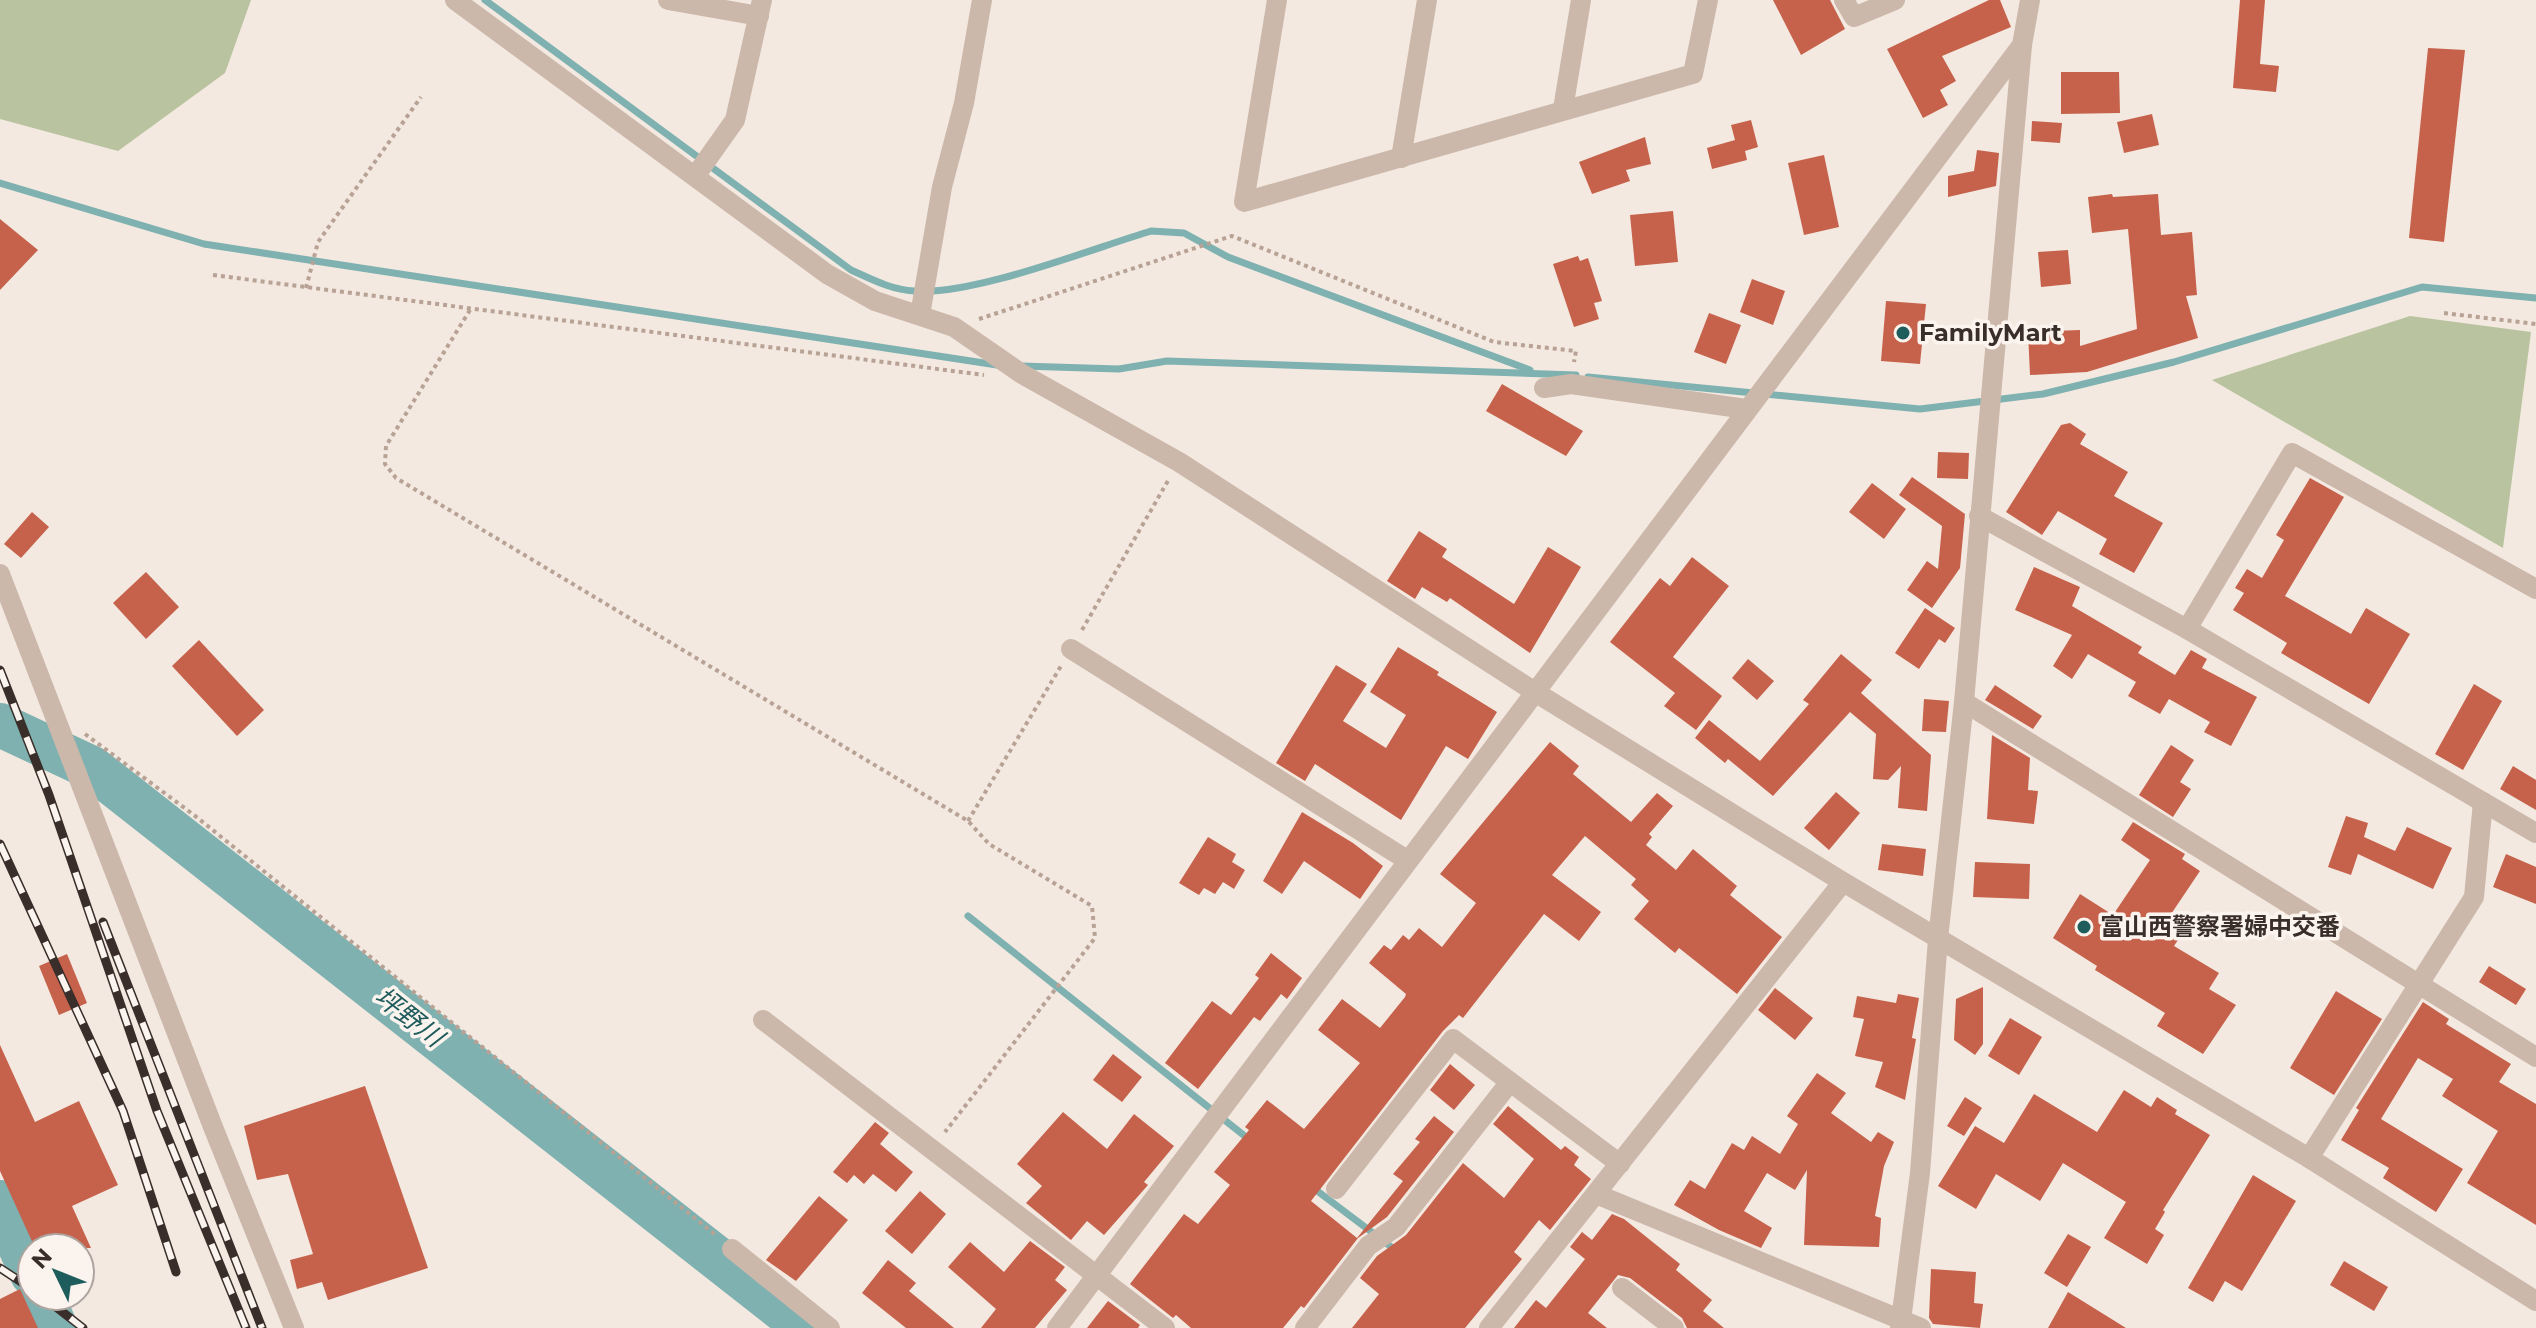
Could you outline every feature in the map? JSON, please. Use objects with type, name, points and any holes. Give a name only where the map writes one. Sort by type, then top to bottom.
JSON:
[{"type":"street","points":[[455,0],[827,274],[875,301],[954,327],[1022,374],[1179,462],[1535,692],[1843,882],[2309,1158],[2536,1301]]},
{"type":"street","points":[[668,0],[760,8],[735,120],[696,175]]},
{"type":"street","points":[[920,315],[942,187],[964,103],[982,0]]},
{"type":"street","points":[[1277,0],[1244,202],[1693,74],[1708,0]]},
{"type":"street","points":[[1401,158],[1427,0]]},
{"type":"street","points":[[1563,109],[1581,0]]},
{"type":"street","points":[[1844,0],[1854,17],[1895,0]]},
{"type":"street","points":[[1901,1324],[1920,1173],[1938,939],[1964,702],[2022,45],[2030,0]]},
{"type":"street","points":[[1057,1328],[2022,45]]},
{"type":"street","points":[[1544,388],[1571,384],[1749,405]]},
{"type":"street","points":[[2187,629],[2292,453],[2536,589]]},
{"type":"street","points":[[1979,516],[2187,629],[2536,833]]},
{"type":"street","points":[[0,574],[294,1328]]},
{"type":"street","points":[[1071,649],[1407,860]]},
{"type":"street","points":[[1964,702],[2535,1057]]},
{"type":"street","points":[[2309,1158],[2421,986],[2474,897],[2483,802]]},
{"type":"street","points":[[1489,1328],[1843,882]]},
{"type":"street","points":[[763,1020],[1165,1328]]},
{"type":"street","points":[[1336,1189],[1453,1039],[1620,1164]]},
{"type":"street","points":[[1305,1328],[1368,1246],[1396,1227],[1510,1082]]},
{"type":"street","points":[[1596,1194],[1901,1324],[1921,1328]]},
{"type":"street","points":[[732,1249],[830,1328]]},
{"type":"street","points":[[1622,1288],[1674,1328]]},
{"type":"path","points":[[306,288],[318,242],[421,97]]},
{"type":"path","points":[[954,327],[1232,236],[1494,342],[1576,351],[1571,384]]},
{"type":"path","points":[[213,275],[976,376],[1022,374]]},
{"type":"path","points":[[470,310],[386,446],[385,464],[396,478],[968,821],[989,844],[1092,906],[1095,938],[931,1150]]},
{"type":"path","points":[[2444,313],[2536,324]]},
{"type":"path","points":[[51,708],[194,815],[732,1249]]},
{"type":"green space","points":[[0,0],[251,0],[225,73],[118,151],[0,119]]},
{"type":"green space","points":[[2410,316],[2531,332],[2503,548],[2212,380]]},
{"type":"building","points":[[1773,0],[1830,0],[1845,29],[1801,55]]},
{"type":"building","points":[[1989,0],[2000,0],[2011,27],[1942,56],[1956,81],[1940,90],[1948,105],[1923,118],[1887,49]]},
{"type":"building","points":[[2240,0],[2265,0],[2260,64],[2279,66],[2276,92],[2233,88]]},
{"type":"building","points":[[2428,48],[2465,50],[2444,242],[2409,238]]},
{"type":"building","points":[[2061,72],[2119,72],[2120,113],[2061,114]]},
{"type":"building","points":[[2152,114],[2159,145],[2124,153],[2117,122]]},
{"type":"building","points":[[1751,120],[1758,147],[1745,151],[1747,160],[1712,169],[1707,148],[1735,140],[1731,125]]},
{"type":"building","points":[[2032,121],[2062,123],[2060,143],[2031,141]]},
{"type":"building","points":[[1645,137],[1651,164],[1626,170],[1630,181],[1592,194],[1579,162]]},
{"type":"building","points":[[1977,150],[1999,153],[1996,186],[1948,197],[1948,176],[1974,171]]},
{"type":"building","points":[[1824,155],[1839,227],[1804,235],[1788,163]]},
{"type":"building","points":[[2112,194],[2113,197],[2158,194],[2161,235],[2192,232],[2197,295],[2186,296],[2198,338],[2087,372],[2030,375],[2028,332],[2080,330],[2080,346],[2137,329],[2128,229],[2092,233],[2088,197]]},
{"type":"building","points":[[1673,211],[1678,262],[1635,266],[1630,215]]},
{"type":"building","points":[[0,219],[38,250],[0,290]]},
{"type":"building","points":[[2068,250],[2071,284],[2041,287],[2038,252]]},
{"type":"building","points":[[1578,256],[1580,261],[1588,258],[1602,301],[1594,303],[1599,319],[1574,327],[1553,264]]},
{"type":"building","points":[[1752,279],[1785,291],[1773,325],[1740,312]]},
{"type":"building","name":"FamilyMart","points":[[1886,301],[1926,304],[1920,364],[1881,361]]},
{"type":"building","points":[[1709,313],[1741,325],[1726,364],[1694,352]]},
{"type":"building","points":[[1502,384],[1583,431],[1566,456],[1486,411]]},
{"type":"building","points":[[2070,423],[2086,434],[2080,444],[2128,472],[2114,496],[2163,523],[2134,573],[2099,554],[2107,539],[2058,511],[2042,535],[2006,512],[2061,425]]},
{"type":"building","points":[[1938,452],[1969,453],[1968,479],[1937,478]]},
{"type":"building","points":[[1912,477],[1965,514],[1960,568],[1932,608],[1907,590],[1927,561],[1938,569],[1942,526],[1899,495]]},
{"type":"building","points":[[2310,478],[2344,497],[2285,596],[2351,634],[2366,608],[2410,634],[2369,704],[2281,653],[2287,643],[2233,610],[2244,593],[2235,588],[2247,569],[2262,578],[2284,540],[2276,535]]},
{"type":"building","points":[[1872,483],[1906,509],[1884,539],[1849,512]]},
{"type":"building","points":[[32,512],[49,527],[21,558],[4,544]]},
{"type":"building","points":[[1419,531],[1447,549],[1442,557],[1514,604],[1548,547],[1581,567],[1530,653],[1450,598],[1447,602],[1422,587],[1415,599],[1387,581]]},
{"type":"building","points":[[1692,557],[1729,586],[1673,657],[1722,696],[1696,730],[1664,706],[1675,693],[1610,642],[1660,578],[1670,586]]},
{"type":"building","points":[[2034,567],[2080,587],[2072,606],[2142,647],[2138,653],[2175,675],[2191,650],[2207,659],[2202,668],[2257,697],[2231,746],[2204,732],[2210,722],[2169,699],[2160,714],[2128,696],[2136,682],[2088,654],[2072,679],[2053,666],[2072,635],[2015,610]]},
{"type":"building","points":[[146,572],[179,607],[146,639],[113,603]]},
{"type":"building","points":[[1925,608],[1955,628],[1945,643],[1939,639],[1919,669],[1895,653]]},
{"type":"building","points":[[199,640],[264,710],[237,736],[172,666]]},
{"type":"building","points":[[1398,647],[1497,712],[1468,759],[1446,746],[1401,820],[1315,764],[1305,781],[1276,763],[1336,665],[1367,684],[1343,721],[1386,748],[1406,715],[1370,692]]},
{"type":"building","points":[[1841,654],[1872,680],[1861,693],[1931,755],[1927,811],[1898,808],[1901,766],[1888,780],[1873,779],[1876,734],[1850,712],[1773,796],[1728,759],[1725,763],[1695,738],[1709,720],[1760,761],[1809,704],[1803,700]]},
{"type":"building","points":[[1748,659],[1774,681],[1757,700],[1732,678]]},
{"type":"building","points":[[2474,684],[2502,701],[2463,770],[2435,754]]},
{"type":"building","points":[[1995,685],[2042,716],[2033,729],[1985,700]]},
{"type":"building","points":[[1924,699],[1949,701],[1946,732],[1922,731]]},
{"type":"building","points":[[1992,735],[2030,758],[2028,790],[2038,791],[2034,824],[1987,819]]},
{"type":"building","points":[[1550,742],[1579,766],[1573,774],[1631,822],[1657,793],[1673,806],[1649,834],[1652,837],[1646,845],[1676,870],[1693,849],[1737,886],[1730,895],[1782,937],[1737,994],[1679,948],[1675,953],[1634,919],[1649,901],[1631,885],[1636,879],[1585,836],[1552,875],[1601,912],[1579,941],[1544,914],[1463,1018],[1459,1015],[1443,1031],[1311,1201],[1357,1238],[1403,1181],[1393,1174],[1420,1142],[1415,1139],[1434,1116],[1454,1132],[1387,1217],[1358,1238],[1304,1308],[1301,1306],[1283,1328],[1191,1328],[1176,1315],[1173,1318],[1130,1284],[1184,1214],[1198,1224],[1230,1185],[1214,1172],[1249,1130],[1245,1127],[1267,1100],[1304,1129],[1360,1063],[1318,1030],[1342,999],[1380,1028],[1405,997],[1406,994],[1369,963],[1384,945],[1391,950],[1403,935],[1409,940],[1419,928],[1442,947],[1476,903],[1440,874]]},
{"type":"building","points":[[2171,745],[2194,760],[2180,782],[2191,789],[2173,817],[2139,795]]},
{"type":"building","points":[[2513,766],[2536,780],[2536,810],[2500,789]]},
{"type":"building","points":[[1836,792],[1860,813],[1829,850],[1804,828]]},
{"type":"building","points":[[1302,812],[1353,843],[1383,866],[1360,899],[1304,861],[1282,894],[1263,881]]},
{"type":"building","points":[[2346,816],[2368,823],[2364,837],[2395,851],[2407,827],[2452,848],[2433,889],[2358,854],[2351,875],[2328,867]]},
{"type":"building","points":[[2133,822],[2185,854],[2182,859],[2200,871],[2161,929],[2178,940],[2174,946],[2219,973],[2209,989],[2236,1005],[2203,1054],[2157,1026],[2165,1013],[2095,970],[2097,966],[2053,938],[2080,894],[2113,915],[2150,860],[2121,840]]},
{"type":"building","points":[[1208,837],[1236,854],[1232,862],[1245,870],[1234,889],[1223,882],[1215,894],[1204,888],[1199,895],[1179,883]]},
{"type":"building","points":[[1882,844],[1926,849],[1923,876],[1878,870]]},
{"type":"building","points":[[2506,854],[2536,867],[2536,904],[2493,887]]},
{"type":"building","points":[[1975,862],[2030,864],[2029,899],[1973,897]]},
{"type":"building","points":[[1271,953],[1302,978],[1287,999],[1281,994],[1260,1021],[1254,1017],[1198,1089],[1165,1063],[1212,1001],[1231,1015],[1259,978],[1255,975]]},
{"type":"building","points":[[67,954],[87,1003],[59,1015],[39,966]]},
{"type":"building","points":[[2489,966],[2526,989],[2516,1005],[2479,982]]},
{"type":"building","points":[[1983,987],[1983,1044],[1975,1055],[1954,1040],[1956,999]]},
{"type":"building","points":[[1775,988],[1813,1018],[1795,1040],[1758,1010]]},
{"type":"building","points":[[2336,991],[2382,1019],[2334,1095],[2290,1068]]},
{"type":"building","points":[[1898,994],[1919,998],[1912,1038],[1916,1039],[1905,1100],[1875,1087],[1883,1062],[1855,1056],[1864,1019],[1853,1017],[1857,996],[1896,1003]]},
{"type":"building","points":[[2423,1002],[2449,1019],[2446,1024],[2511,1064],[2499,1082],[2536,1104],[2536,1225],[2467,1183],[2498,1131],[2442,1096],[2453,1079],[2418,1058],[2381,1119],[2463,1169],[2436,1212],[2383,1178],[2389,1168],[2341,1140],[2359,1110],[2356,1108]]},
{"type":"building","points":[[2010,1018],[2042,1037],[2019,1075],[1988,1056]]},
{"type":"building","points":[[0,1045],[35,1122],[79,1101],[118,1185],[72,1206],[84,1232],[28,1232],[0,1171]]},
{"type":"building","points":[[1113,1054],[1142,1077],[1122,1102],[1093,1080]]},
{"type":"building","points":[[1450,1064],[1475,1085],[1454,1110],[1430,1090]]},
{"type":"building","points":[[1817,1073],[1846,1093],[1831,1113],[1871,1142],[1878,1132],[1894,1142],[1884,1166],[1875,1216],[1881,1218],[1879,1247],[1804,1245],[1807,1170],[1795,1190],[1767,1173],[1744,1211],[1772,1228],[1761,1248],[1719,1230],[1674,1205],[1690,1180],[1705,1189],[1732,1143],[1744,1150],[1752,1136],[1780,1154],[1798,1124],[1787,1116]]},
{"type":"building","points":[[365,1086],[428,1268],[328,1300],[322,1282],[297,1289],[290,1260],[313,1254],[288,1174],[257,1180],[244,1126]]},
{"type":"building","points":[[2124,1090],[2151,1107],[2157,1097],[2177,1110],[2175,1114],[2210,1135],[2163,1210],[2165,1212],[2155,1229],[2164,1235],[2147,1264],[2104,1238],[2126,1202],[2063,1163],[2040,1201],[1996,1174],[1976,1209],[1938,1186],[1975,1126],[2004,1143],[2034,1094],[2097,1132]]},
{"type":"building","points":[[1965,1097],[1982,1108],[1964,1136],[1947,1126]]},
{"type":"building","points":[[1508,1106],[1561,1150],[1565,1146],[1579,1157],[1574,1165],[1591,1179],[1550,1230],[1539,1220],[1514,1252],[1522,1259],[1465,1328],[1352,1328],[1379,1294],[1360,1278],[1377,1256],[1406,1235],[1463,1163],[1504,1198],[1534,1159],[1493,1124]]},
{"type":"building","points":[[1063,1112],[1107,1149],[1134,1114],[1174,1146],[1144,1182],[1148,1185],[1104,1235],[1087,1221],[1071,1240],[1026,1203],[1042,1186],[1017,1164]]},
{"type":"building","points":[[875,1122],[889,1133],[880,1144],[913,1172],[896,1192],[873,1174],[864,1184],[854,1175],[847,1183],[833,1172]]},
{"type":"building","points":[[2253,1175],[2296,1201],[2242,1291],[2225,1281],[2213,1302],[2188,1288]]},
{"type":"building","points":[[920,1191],[946,1214],[912,1254],[885,1231]]},
{"type":"building","points":[[819,1196],[848,1220],[796,1281],[766,1260]]},
{"type":"building","points":[[1612,1214],[1624,1219],[1680,1264],[1676,1270],[1712,1300],[1703,1311],[1724,1328],[1687,1328],[1682,1318],[1630,1278],[1618,1275],[1588,1313],[1607,1328],[1514,1328],[1536,1300],[1546,1308],[1585,1259],[1570,1247],[1582,1232],[1592,1240]]},
{"type":"building","points":[[2068,1234],[2091,1247],[2067,1287],[2044,1273]]},
{"type":"building","points":[[1030,1241],[1065,1267],[1055,1280],[1067,1290],[1035,1328],[981,1328],[996,1309],[948,1267],[970,1242],[1004,1272]]},
{"type":"building","points":[[888,1260],[916,1283],[909,1291],[954,1328],[906,1328],[862,1293]]},
{"type":"building","points":[[2344,1261],[2388,1287],[2374,1311],[2330,1285]]},
{"type":"building","points":[[1931,1269],[1976,1272],[1974,1303],[1983,1304],[1980,1328],[1933,1324],[1929,1318]]},
{"type":"building","points":[[16,1291],[16,1312],[31,1312],[38,1328],[0,1328],[0,1299]]},
{"type":"building","points":[[2068,1292],[2126,1328],[2048,1328]]},
{"type":"building","points":[[1108,1301],[1140,1325],[1138,1328],[1087,1328]]},
{"type":"waterway","points":[[485,0],[851,270],[882,284],[914,291],[939,291],[1032,270],[1151,231],[1184,233],[1228,257],[1530,370]]},
{"type":"waterway","points":[[0,183],[204,244],[997,365]]},
{"type":"waterway","points":[[1588,377],[1920,409],[2043,394],[2174,362],[2422,287],[2536,298]]},
{"type":"waterway","points":[[1021,366],[1119,369],[1167,361],[1576,375]]},
{"type":"waterway","name":"坪野川","points":[[0,725],[92,768],[806,1328]]},
{"type":"waterway","points":[[968,916],[1251,1141]]},
{"type":"waterway","points":[[1312,1187],[1398,1252]]},
{"type":"waterway","points":[[0,1202],[16,1238]]},
{"type":"waterway","points":[[49,1312],[56,1328]]},
{"type":"railway","points":[[0,670],[49,795],[157,1111],[246,1328]]},
{"type":"railway","points":[[0,844],[123,1111],[176,1272]]},
{"type":"railway","points":[[103,922],[262,1328]]},
{"type":"railway","points":[[0,1268],[16,1278]]},
{"type":"railway","points":[[62,1312],[83,1328]]},
{"type":"place","name":"FamilyMart","points":[[1903,333]]},
{"type":"place","name":"富山西警察署婦中交番","points":[[2084,927]]}]
